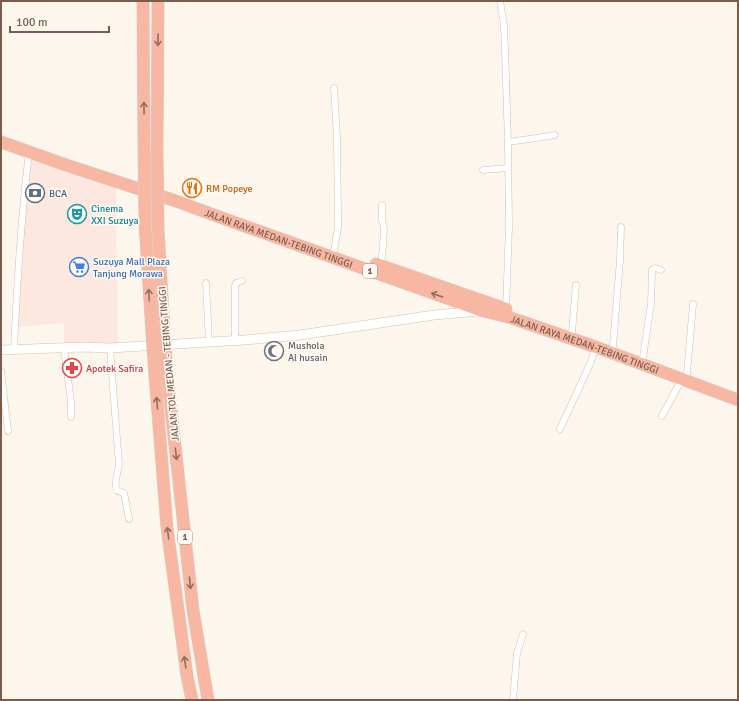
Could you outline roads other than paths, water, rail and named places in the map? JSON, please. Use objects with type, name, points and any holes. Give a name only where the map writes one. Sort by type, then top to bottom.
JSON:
[{"type":"highway","name":"1","points":[[143,1],[145,224],[152,334],[161,375],[167,528],[187,676],[192,700]]},
{"type":"highway","name":"JALAN TOL MEDAN - TEBING TINGGI","points":[[158,1],[156,150],[158,228],[164,331],[161,375],[193,610],[208,700]]},
{"type":"highway","name":"JALAN RAYA MEDAN-TEBING TINGGI","points":[[1,134],[381,266],[484,306],[508,317],[684,376],[738,392]]},
{"type":"highway","name":"JALAN RAYA MEDAN-TEBING TINGGI","points":[[1,142],[172,200],[458,308],[484,306],[506,309],[613,346],[643,357],[738,400]]},
{"type":"main road","points":[[1,350],[83,347],[110,348],[235,341],[300,335],[380,323],[458,308]]},
{"type":"street","points":[[500,1],[504,26],[508,142],[509,227],[506,309]]},
{"type":"street","points":[[334,88],[337,139],[338,219],[334,250]]},
{"type":"street","points":[[508,142],[555,135]]},
{"type":"street","points":[[14,349],[23,199],[29,152]]},
{"type":"street","points":[[483,170],[508,168]]},
{"type":"street","points":[[381,266],[384,228],[382,220],[382,205]]},
{"type":"street","points":[[613,346],[620,260],[621,227]]},
{"type":"street","points":[[643,357],[651,304],[652,270],[655,268],[662,270]]},
{"type":"street","points":[[235,341],[235,286],[236,282],[242,281]]},
{"type":"street","points":[[206,283],[209,342]]},
{"type":"street","points":[[572,332],[576,286]]},
{"type":"street","points":[[662,416],[684,376],[693,304]]},
{"type":"street","points":[[560,429],[590,364],[596,347]]},
{"type":"street","points":[[64,348],[71,402],[71,418]]},
{"type":"street","points":[[110,348],[119,465],[116,489],[124,493],[129,519]]},
{"type":"street","points":[[1,370],[8,431]]},
{"type":"street","points":[[513,700],[517,653],[523,634]]},
{"type":"place","name":"RM Popeye","points":[[192,188]]},
{"type":"place","name":"BCA","points":[[35,193]]},
{"type":"place","name":"Cinema XXI Suzuya","points":[[77,214]]},
{"type":"place","name":"Suzuya Mall Plaza Tanjung Morawa","points":[[79,267]]},
{"type":"place","name":"Mushola Al husain","points":[[274,351]]},
{"type":"place","name":"Apotek Safira","points":[[72,368]]}]
